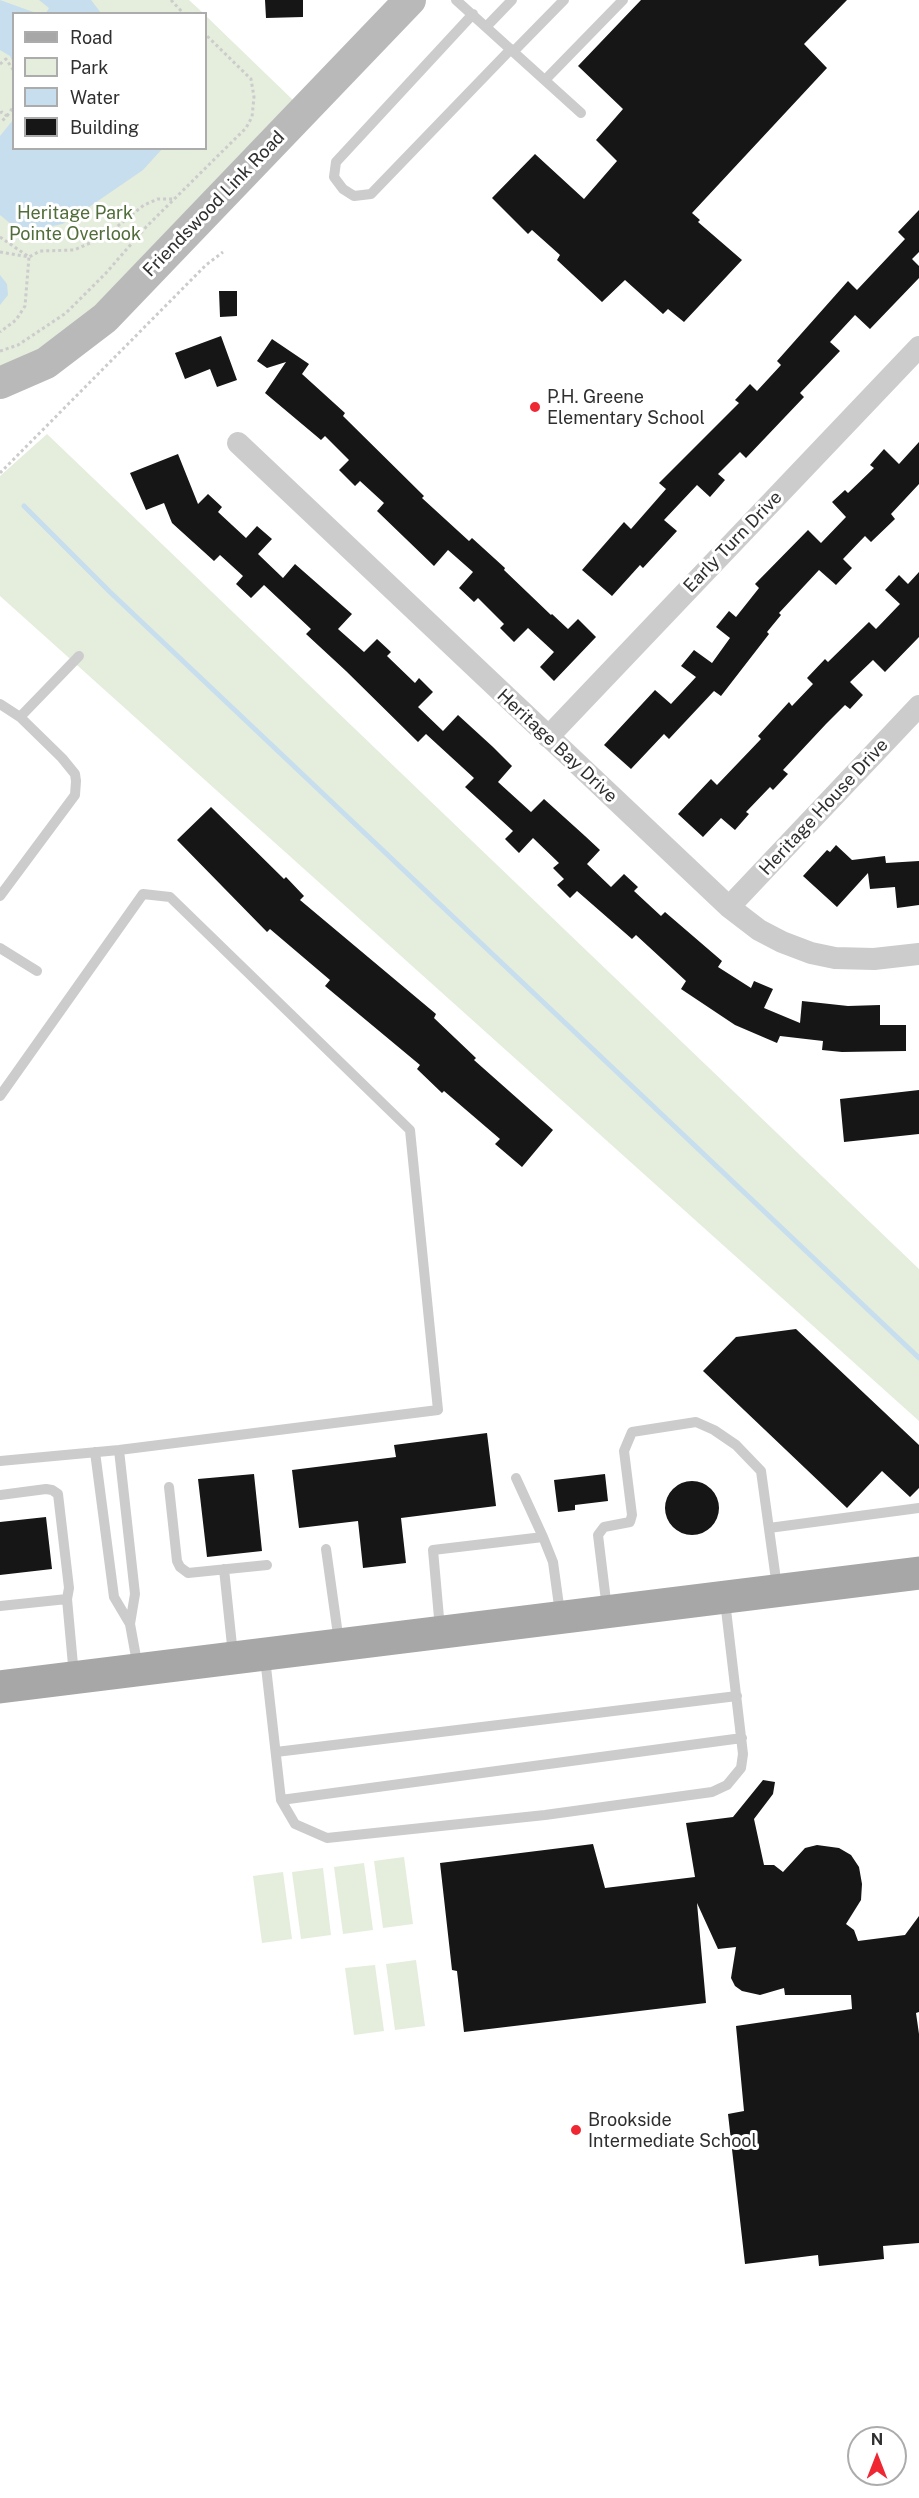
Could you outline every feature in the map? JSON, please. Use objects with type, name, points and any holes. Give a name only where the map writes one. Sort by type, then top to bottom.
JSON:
[{"type":"main road","points":[[0,1687],[919,1574]]},
{"type":"street","name":"Friendswood Link Road","points":[[0,383],[46,363],[105,318],[410,0]]},
{"type":"street","name":"Early Turn Drive","points":[[548,737],[919,347]]},
{"type":"street","name":"Heritage Bay Drive","points":[[238,443],[729,908],[759,930],[811,953],[835,958],[874,959],[919,954]]},
{"type":"street","name":"Heritage House Drive","points":[[729,908],[919,706]]},
{"type":"lane","points":[[456,0],[581,113]]},
{"type":"lane","points":[[486,27],[512,0]]},
{"type":"lane","points":[[472,14],[336,162],[334,177],[343,189],[354,196],[370,194],[564,0]]},
{"type":"lane","points":[[546,79],[623,0]]},
{"type":"lane","points":[[20,717],[79,656]]},
{"type":"lane","points":[[0,704],[20,717],[70,766],[75,774],[76,788],[68,806],[0,896]]},
{"type":"lane","points":[[0,1096],[143,894],[170,897],[180,904],[410,1130],[438,1410],[119,1450],[0,1461]]},
{"type":"lane","points":[[0,948],[37,971]]},
{"type":"lane","points":[[607,1612],[598,1535],[604,1527],[630,1522],[632,1515],[624,1451],[632,1432],[696,1422],[714,1430],[736,1445],[761,1471],[777,1591]]},
{"type":"lane","points":[[119,1450],[135,1594],[130,1624],[138,1670]]},
{"type":"lane","points":[[96,1452],[114,1597],[130,1624]]},
{"type":"lane","points":[[516,1478],[553,1562],[561,1618]]},
{"type":"lane","points":[[169,1487],[177,1561],[180,1568],[188,1573],[267,1565]]},
{"type":"lane","points":[[0,1495],[46,1489],[58,1494],[69,1588],[67,1599],[74,1678]]},
{"type":"lane","points":[[101,1491],[123,1489]]},
{"type":"lane","points":[[769,1528],[919,1508]]},
{"type":"lane","points":[[441,1633],[433,1550],[543,1537]]},
{"type":"lane","points":[[326,1549],[339,1645]]},
{"type":"lane","points":[[224,1569],[233,1658]]},
{"type":"lane","points":[[265,1654],[281,1800],[295,1824],[327,1838],[545,1815],[712,1792],[727,1785],[741,1768],[743,1754],[725,1598]]},
{"type":"lane","points":[[0,1606],[67,1599]]},
{"type":"lane","points":[[276,1752],[736,1696]]},
{"type":"lane","points":[[281,1800],[742,1738]]},
{"type":"path","points":[[171,0],[182,12]]},
{"type":"path","points":[[0,351],[18,345],[66,313],[174,199],[246,128],[252,117],[254,97],[251,79],[207,35]]},
{"type":"path","points":[[0,64],[6,59],[12,68]]},
{"type":"path","points":[[2,121],[12,109]]},
{"type":"path","points":[[0,113],[7,116]]},
{"type":"path","points":[[0,252],[29,257],[40,250],[74,250],[89,245],[119,227],[144,205],[158,199],[174,199]]},
{"type":"path","points":[[0,237],[29,257]]},
{"type":"path","points":[[0,473],[206,265],[223,252]]},
{"type":"path","points":[[0,332],[16,320],[25,306],[29,257]]},
{"type":"green space","name":"Heritage Park Pointe Overlook","points":[[0,0],[189,0],[202,12],[12,12],[12,150],[207,150],[207,17],[295,102],[82,324],[0,372]]},
{"type":"green space","points":[[47,434],[919,1269],[919,1421],[0,596],[0,476]]},
{"type":"green space","points":[[404,1857],[413,1924],[383,1928],[374,1861]]},
{"type":"green space","points":[[364,1863],[373,1930],[343,1934],[334,1867]]},
{"type":"green space","points":[[323,1868],[331,1935],[301,1939],[292,1872]]},
{"type":"green space","points":[[283,1872],[292,1939],[262,1943],[253,1876]]},
{"type":"green space","points":[[416,1960],[425,2026],[395,2030],[386,1964]]},
{"type":"green space","points":[[375,1965],[384,2031],[354,2035],[345,1968]]},
{"type":"water","points":[[0,0],[33,12],[12,12],[12,61],[10,56],[0,50]]},
{"type":"water","points":[[39,0],[91,0],[100,12],[47,12],[49,8]]},
{"type":"water","points":[[12,121],[12,150],[161,150],[143,170],[73,218],[62,224],[44,228],[27,228],[11,224],[0,215],[0,136]]},
{"type":"water","points":[[0,275],[7,284],[8,295],[0,305]]},
{"type":"building","points":[[265,0],[303,0],[303,17],[266,18]]},
{"type":"building","points":[[641,0],[847,0],[804,44],[827,68],[692,213],[700,220],[698,222],[742,260],[684,322],[668,309],[663,314],[625,280],[602,302],[557,260],[560,255],[532,230],[528,234],[492,198],[535,154],[584,199],[617,161],[596,140],[623,109],[578,66]]},
{"type":"building","points":[[919,210],[919,252],[912,259],[919,266],[919,278],[870,329],[855,315],[830,342],[840,351],[800,393],[804,397],[746,458],[740,452],[718,474],[725,480],[710,497],[697,485],[664,520],[677,531],[643,568],[640,565],[612,596],[582,570],[624,522],[631,529],[666,489],[659,483],[739,403],[735,400],[750,384],[757,391],[781,365],[777,361],[848,281],[857,290],[905,239],[898,232]]},
{"type":"building","points":[[219,291],[237,291],[237,316],[220,317]]},
{"type":"building","points":[[221,336],[237,380],[217,387],[210,369],[185,379],[175,353]]},
{"type":"building","points":[[272,339],[309,364],[302,374],[345,413],[343,416],[424,496],[422,498],[469,541],[472,538],[568,629],[578,619],[596,637],[554,681],[540,667],[554,652],[528,628],[514,642],[500,628],[504,624],[478,598],[474,602],[459,588],[473,572],[448,550],[434,566],[377,511],[384,503],[360,481],[355,486],[339,470],[349,460],[325,436],[321,440],[265,393],[286,362],[267,368],[257,361]]},
{"type":"building","points":[[919,442],[919,484],[891,514],[895,519],[871,542],[865,536],[843,559],[852,568],[836,585],[819,570],[779,613],[781,615],[767,632],[769,634],[721,696],[714,691],[669,739],[664,734],[631,769],[604,745],[655,690],[671,704],[696,677],[681,666],[694,650],[712,663],[730,638],[716,627],[729,611],[736,617],[759,588],[755,584],[808,530],[821,543],[846,517],[832,502],[845,490],[848,493],[874,468],[870,465],[884,449],[899,464]]},
{"type":"building","points":[[178,454],[198,504],[208,494],[222,507],[218,512],[246,538],[257,526],[272,539],[258,554],[283,578],[295,564],[352,614],[338,629],[364,652],[377,639],[391,652],[387,656],[415,683],[419,678],[433,692],[418,707],[443,731],[458,715],[493,747],[512,766],[498,782],[531,812],[544,799],[585,836],[600,850],[587,864],[611,887],[624,874],[638,887],[634,891],[661,916],[665,912],[722,961],[718,967],[751,988],[754,981],[773,989],[764,1008],[800,1023],[802,1001],[848,1006],[880,1005],[880,1025],[906,1025],[906,1051],[822,1050],[823,1041],[780,1036],[777,1043],[735,1025],[681,989],[686,981],[636,935],[632,939],[577,891],[570,898],[557,885],[564,879],[553,868],[559,863],[533,838],[519,853],[505,839],[513,831],[465,787],[474,778],[426,734],[418,742],[306,634],[311,629],[264,585],[251,598],[236,584],[243,576],[220,555],[214,561],[172,523],[164,503],[146,510],[130,473]]},
{"type":"building","points":[[919,572],[919,637],[885,672],[873,660],[850,682],[863,695],[850,709],[845,705],[826,724],[783,770],[788,774],[773,790],[770,787],[746,812],[749,814],[735,830],[721,818],[703,837],[678,814],[711,779],[717,785],[761,739],[758,736],[789,702],[792,706],[813,684],[807,678],[825,659],[828,662],[869,622],[876,629],[900,604],[885,590],[899,575],[908,584]]},
{"type":"building","points":[[211,807],[284,879],[286,877],[304,896],[300,900],[436,1014],[434,1018],[476,1058],[474,1060],[553,1130],[522,1167],[495,1144],[500,1139],[444,1091],[442,1093],[417,1069],[420,1065],[325,986],[330,980],[270,929],[267,932],[177,840]]},
{"type":"building","points":[[836,845],[852,860],[885,856],[886,863],[919,861],[919,905],[897,908],[895,887],[870,889],[868,873],[837,907],[803,876],[827,850],[830,852]]},
{"type":"building","points":[[919,1090],[919,1134],[844,1142],[840,1099]]},
{"type":"building","points":[[796,1329],[919,1445],[919,1488],[910,1497],[882,1471],[847,1508],[703,1371],[736,1337]]},
{"type":"building","points":[[487,1433],[496,1506],[401,1518],[406,1563],[363,1568],[358,1521],[299,1528],[292,1470],[396,1457],[394,1445]]},
{"type":"building","points":[[254,1474],[262,1551],[207,1557],[198,1479]]},
{"type":"building","points":[[605,1474],[608,1501],[575,1505],[575,1510],[558,1512],[554,1480]]},
{"type":"building","points":[[687,1481],[697,1481],[707,1485],[715,1493],[719,1508],[715,1523],[707,1531],[697,1535],[687,1535],[677,1531],[669,1523],[665,1513],[665,1503],[669,1493],[677,1485]]},
{"type":"building","points":[[46,1517],[52,1569],[0,1575],[0,1522]]},
{"type":"building","name":"Brookside Intermediate School","points":[[763,1780],[775,1782],[773,1794],[754,1819],[764,1865],[774,1865],[783,1872],[805,1848],[817,1845],[839,1848],[851,1855],[859,1867],[862,1884],[861,1900],[846,1924],[854,1930],[858,1941],[905,1935],[919,1916],[919,2012],[916,2013],[919,2034],[919,2243],[883,2246],[884,2259],[819,2266],[818,2255],[745,2264],[728,2114],[744,2111],[736,2026],[852,2009],[851,1995],[785,1995],[784,1988],[760,1995],[742,1991],[735,1986],[731,1978],[736,1947],[718,1949],[697,1903],[706,2003],[464,2032],[457,1971],[452,1970],[440,1863],[593,1844],[605,1888],[695,1877],[686,1823],[733,1817]]},
{"type":"waterway","points":[[24,506],[110,592],[919,1358]]},
{"type":"place","name":"P.H. Greene Elementary School","points":[[535,407]]},
{"type":"place","name":"Brookside Intermediate School","points":[[576,2130]]}]
